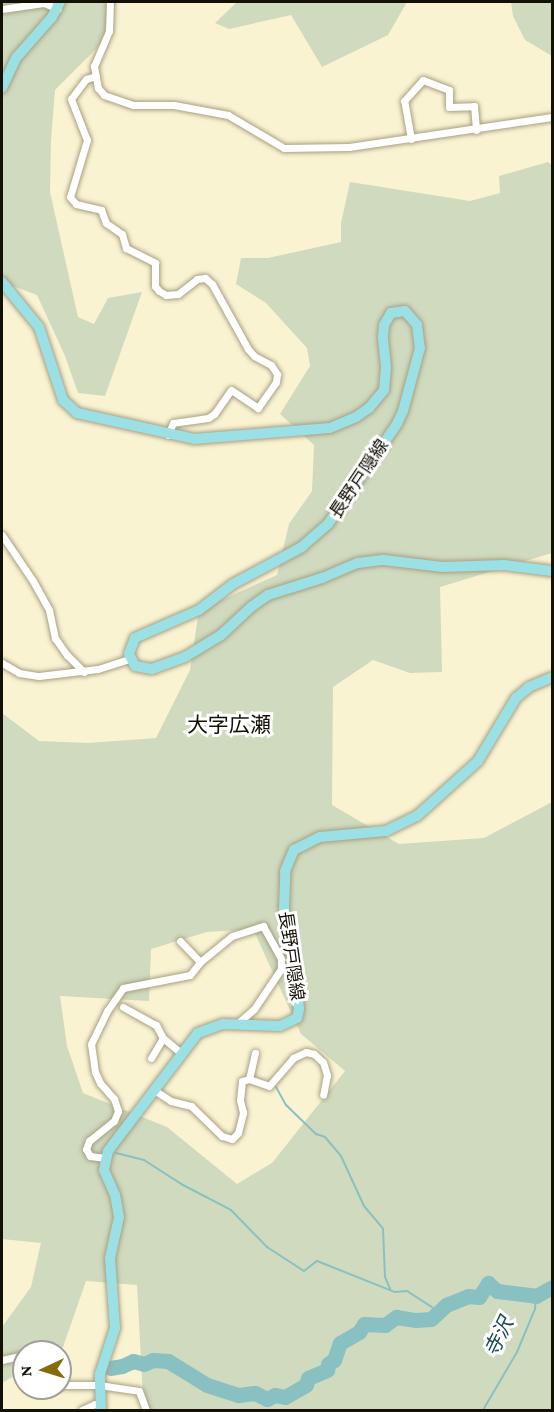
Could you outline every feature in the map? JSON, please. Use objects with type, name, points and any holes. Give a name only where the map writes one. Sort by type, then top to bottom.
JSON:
[{"type":"main road","points":[[2,88],[16,58],[59,5]]},
{"type":"main road","name":"長野戸隠線","points":[[2,282],[39,327],[63,400],[77,413],[194,440],[231,434],[292,433],[341,425],[369,408],[384,390],[386,367],[384,325],[391,313],[405,311],[417,325],[420,348],[410,393],[397,424],[328,524],[302,547],[240,580],[199,610],[135,638],[129,647],[129,658]]},
{"type":"main road","points":[[129,658],[135,666],[146,669],[175,661],[222,635],[251,607],[268,595],[322,579],[364,561],[384,560],[443,567],[504,565],[552,571]]},
{"type":"main road","name":"長野戸隠線","points":[[105,1158],[112,1144],[181,1053],[203,1030],[218,1025],[236,1024],[280,1026],[292,1022],[298,1014],[296,979],[284,909],[285,871],[289,857],[294,850],[320,837],[386,831],[417,816],[478,761],[516,699],[529,687],[552,677]]},
{"type":"main road","points":[[101,1408],[99,1385],[104,1358],[115,1328],[110,1258],[119,1217],[114,1195],[106,1176],[105,1158]]},
{"type":"street","points":[[110,2],[109,31],[94,66],[98,88],[104,95],[134,105],[174,105],[228,115],[284,148],[349,147],[552,117]]},
{"type":"street","points":[[2,9],[44,3],[59,5]]},
{"type":"street","points":[[96,76],[86,79],[71,99],[87,140],[70,197],[76,204],[101,210],[106,223],[122,234],[126,248],[155,262],[155,286],[159,291],[166,295],[178,294],[197,279],[205,278],[212,284],[248,349],[254,356],[271,365],[277,375],[276,382],[258,408],[231,390],[225,394],[214,414],[173,423],[168,435]]},
{"type":"street","points":[[411,139],[404,101],[423,80],[449,90],[448,107],[474,106],[476,130]]},
{"type":"street","points":[[2,535],[33,581],[49,610],[55,638],[67,656],[84,672]]},
{"type":"street","points":[[2,663],[19,673],[39,676],[84,672],[129,658]]},
{"type":"street","points":[[105,1158],[90,1156],[86,1149],[89,1141],[114,1121],[118,1111],[114,1099],[100,1083],[95,1072],[91,1044],[107,1011],[123,988],[190,975],[200,962],[232,936],[263,926],[281,959],[281,969],[254,1010],[236,1024]]},
{"type":"street","points":[[180,941],[200,962]]},
{"type":"street","points":[[123,1007],[156,1025],[163,1038],[181,1053]]},
{"type":"street","points":[[151,1058],[163,1038]]},
{"type":"street","points":[[154,1090],[171,1101],[191,1106],[222,1136],[232,1139],[238,1133],[243,1113],[240,1100],[242,1081],[249,1079],[269,1086],[293,1058],[306,1052],[314,1054],[323,1062],[327,1076],[323,1095]]},
{"type":"street","points":[[249,1079],[255,1053]]},
{"type":"street","points":[[72,1387],[99,1385],[139,1391],[146,1410]]},
{"type":"street","points":[[82,1410],[95,1404],[101,1408]]},
{"type":"green space","points":[[2,2],[116,2],[105,40],[55,90],[51,140],[50,192],[78,317],[94,324],[108,298],[142,292],[105,396],[78,393],[65,356],[37,295],[2,282]]},
{"type":"green space","points":[[237,2],[407,2],[388,35],[322,67],[291,15],[229,29],[215,23]]},
{"type":"green space","points":[[511,2],[552,2],[552,56],[525,40],[513,16]]},
{"type":"green space","points":[[548,162],[552,165],[552,553],[440,587],[442,672],[410,673],[373,660],[333,687],[332,805],[399,844],[484,838],[552,802],[552,1410],[151,1410],[143,1398],[137,1285],[86,1281],[65,1340],[12,1340],[12,1377],[2,1383],[2,1327],[31,1287],[41,1243],[2,1239],[2,713],[39,741],[88,743],[156,738],[190,670],[199,610],[277,575],[289,524],[312,491],[314,445],[280,414],[310,366],[307,348],[266,303],[236,284],[241,258],[268,258],[341,242],[341,223],[350,182],[470,201],[500,193],[499,176]],"holes":[[[253,929],[301,1034],[345,1071],[272,1163],[237,1184],[167,1127],[83,1093],[67,1046],[60,996],[149,1001],[151,949],[207,932]]]},
{"type":"waterway","points":[[276,1087],[286,1105],[316,1134],[325,1137],[341,1156],[364,1206],[383,1229],[385,1277],[390,1289]]},
{"type":"waterway","points":[[116,1153],[144,1160],[183,1185],[231,1210],[267,1247],[304,1271],[317,1261],[395,1292],[407,1291],[439,1312]]},
{"type":"waterway","points":[[110,1368],[133,1361],[144,1364],[153,1360],[168,1361],[207,1385],[238,1395],[255,1393],[267,1399],[275,1395],[285,1397],[306,1385],[308,1378],[327,1370],[328,1364],[334,1360],[340,1343],[359,1332],[364,1324],[385,1325],[396,1317],[416,1320],[431,1319],[446,1305],[468,1296],[479,1297],[488,1283],[497,1291],[536,1296],[552,1287]]},
{"type":"waterway","name":"寺沢","points":[[483,1410],[517,1352],[535,1309],[536,1296]]},
{"type":"district","name":"大字広瀬","points":[[229,725]]}]
